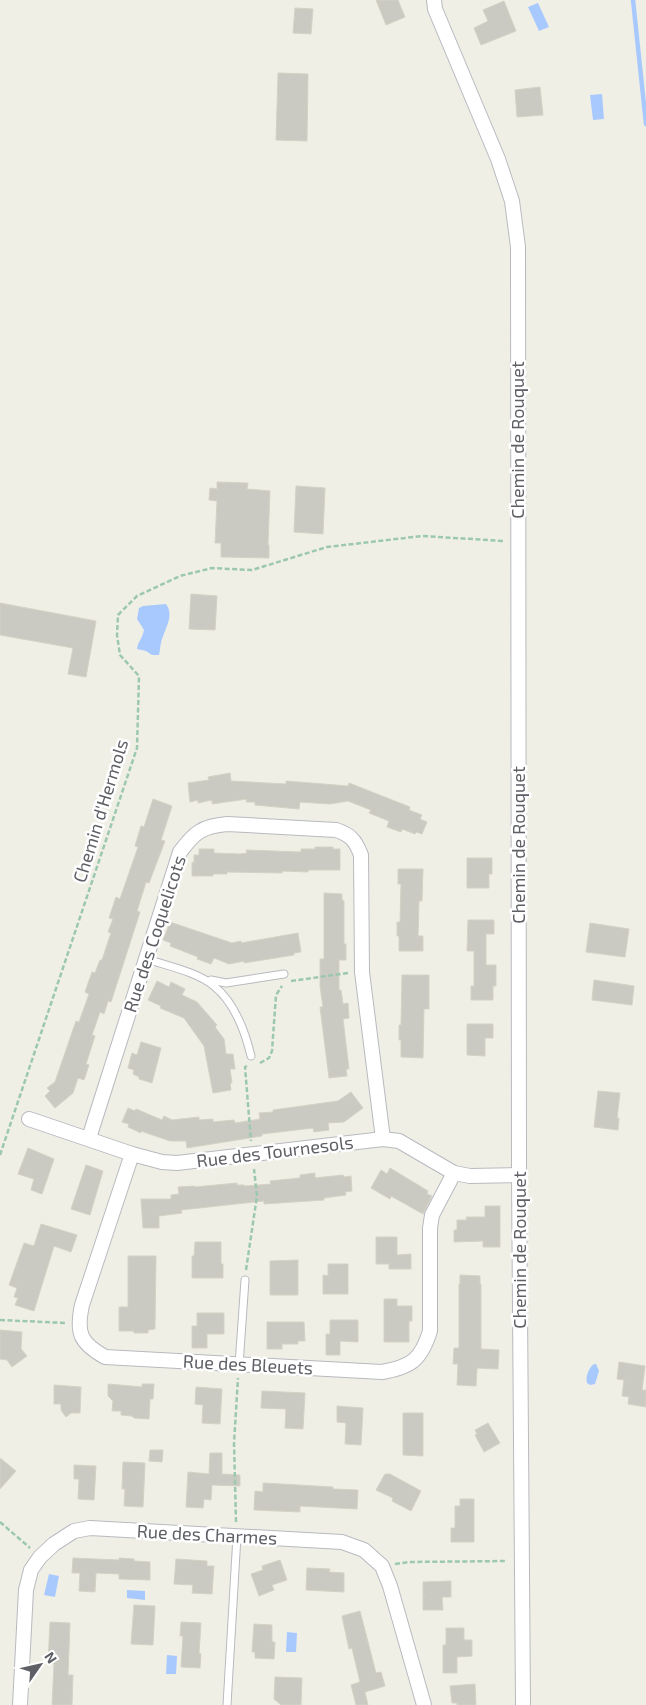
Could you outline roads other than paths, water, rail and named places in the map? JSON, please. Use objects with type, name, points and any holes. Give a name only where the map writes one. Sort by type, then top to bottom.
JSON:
[{"type":"street","name":"Chemin de Rouquet","points":[[434,0],[435,9],[498,159],[512,200],[518,247],[519,1175],[522,1705]]},
{"type":"street","name":"Rue des Coquelicots","points":[[89,1138],[180,852],[191,837],[201,830],[227,824],[336,830],[348,834],[357,844],[361,855],[362,972],[383,1139]]},
{"type":"street","name":"Rue des Tournesols","points":[[29,1119],[132,1154],[177,1164],[383,1139],[399,1141],[454,1173],[470,1176],[519,1175]]},
{"type":"street","name":"Rue des Bleuets","points":[[132,1154],[82,1305],[78,1324],[81,1335],[91,1349],[105,1357],[382,1372],[401,1369],[415,1359],[425,1346],[430,1332],[430,1228],[432,1214],[454,1173]]},
{"type":"street","name":"Rue des Charmes","points":[[20,1705],[26,1590],[31,1570],[40,1557],[54,1544],[74,1531],[90,1528],[342,1542],[364,1550],[382,1566],[390,1586],[424,1705]]},
{"type":"lane","points":[[147,959],[215,982],[226,983],[284,974]]},
{"type":"lane","points":[[195,976],[214,985],[225,997],[238,1016],[251,1056]]},
{"type":"lane","points":[[239,1365],[245,1280]]},
{"type":"lane","points":[[227,1705],[237,1536]]},
{"type":"water","points":[[538,3],[549,27],[539,31],[528,7]]},
{"type":"water","points":[[602,94],[604,119],[593,120],[590,95]]},
{"type":"water","points":[[166,604],[169,618],[159,655],[152,655],[137,649],[144,630],[137,619],[139,608]]},
{"type":"water","points":[[594,1364],[596,1364],[599,1371],[595,1384],[590,1385],[587,1383],[587,1375]]},
{"type":"water","points":[[49,1574],[59,1576],[55,1597],[44,1595]]},
{"type":"water","points":[[127,1590],[145,1591],[145,1600],[127,1598]]},
{"type":"water","points":[[287,1632],[297,1633],[296,1652],[286,1652]]},
{"type":"water","points":[[167,1655],[177,1656],[176,1674],[166,1674]]},
{"type":"waterway","points":[[633,0],[646,124]]}]
